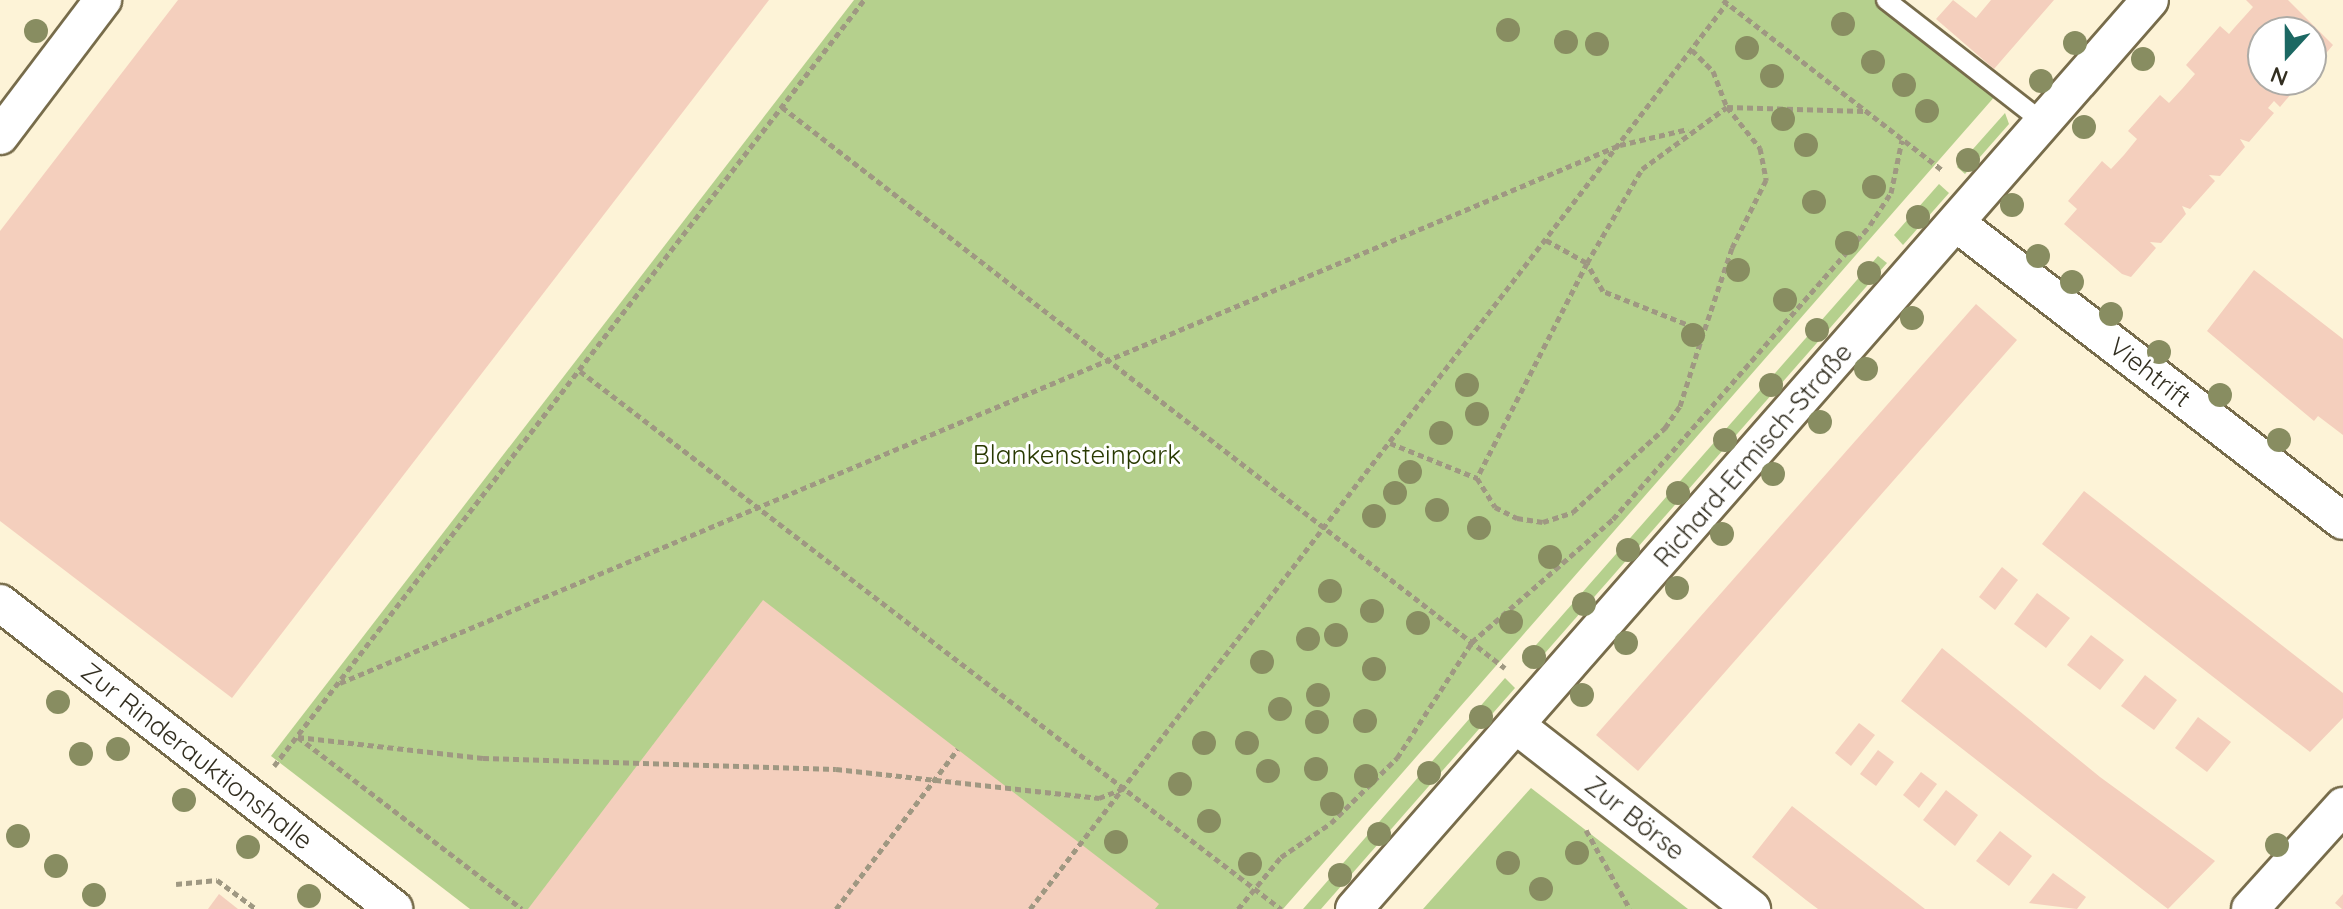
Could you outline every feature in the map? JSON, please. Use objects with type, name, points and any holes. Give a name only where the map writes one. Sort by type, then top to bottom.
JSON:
[{"type":"street","points":[[0,136],[103,0]]},
{"type":"street","name":"Richard-Ermisch-Straße","points":[[1354,909],[2150,0]]},
{"type":"street","name":"Viehtrift","points":[[1956,223],[2343,521]]},
{"type":"street","name":"Zur Rinderauktionshalle","points":[[0,603],[394,909]]},
{"type":"street","name":"Zur Börse","points":[[1517,726],[1752,909]]},
{"type":"street","points":[[2250,909],[2343,806]]},
{"type":"lane","points":[[1886,0],[2044,123]]},
{"type":"path","points":[[271,770],[864,0]]},
{"type":"path","points":[[1030,909],[1620,145],[1725,2],[1942,170]]},
{"type":"path","points":[[1390,443],[1477,478],[1495,507],[1517,518],[1543,522],[1573,512],[1665,428],[1680,406],[1732,248],[1766,180],[1760,148],[1727,107],[1713,71],[1692,50]]},
{"type":"path","points":[[782,107],[1110,357],[1505,668]]},
{"type":"path","points":[[1477,478],[1618,199],[1688,129],[1727,107],[1864,111]]},
{"type":"path","points":[[340,683],[1620,145],[1688,129]]},
{"type":"path","points":[[1238,909],[1254,888],[1397,758],[1472,642],[1613,519],[1870,225],[1891,193],[1902,140]]},
{"type":"path","points":[[1546,240],[1587,263],[1603,291],[1704,331]]},
{"type":"path","points":[[580,371],[1281,909]]},
{"type":"path","points":[[298,737],[483,758],[836,769],[932,784],[1099,798],[1123,789]]},
{"type":"path","points":[[298,737],[522,909]]},
{"type":"path","points":[[836,909],[958,749]]},
{"type":"path","points":[[1588,820],[1585,835],[1630,909]]},
{"type":"path","points":[[176,884],[217,880],[256,909]]},
{"type":"green space","name":"Blankensteinpark","points":[[854,0],[1875,0],[1996,95],[1283,909],[470,909],[271,756]]},
{"type":"green space","points":[[2005,113],[2009,124],[1965,174],[1957,167]]},
{"type":"green space","points":[[1939,184],[1949,193],[1903,245],[1894,235]]},
{"type":"green space","points":[[1878,256],[1887,263],[1531,669],[1522,661]]},
{"type":"green space","points":[[1505,678],[1515,688],[1321,909],[1303,909]]},
{"type":"green space","points":[[1531,788],[1688,909],[1423,909]]},
{"type":"building","points":[[178,0],[769,0],[232,698],[0,521],[0,231]]},
{"type":"building","points":[[1953,0],[1976,18],[1991,0],[2054,0],[1994,69],[1936,19]]},
{"type":"building","points":[[2246,0],[2288,0],[2304,16],[2247,16],[2247,96],[2289,96],[2280,107],[2274,101],[2268,108],[2274,113],[2249,142],[2240,139],[2245,147],[2220,176],[2209,175],[2215,181],[2190,209],[2182,206],[2186,214],[2161,243],[2150,242],[2156,248],[2131,277],[2122,274],[2064,224],[2077,209],[2068,201],[2102,161],[2111,169],[2124,155],[2137,139],[2128,131],[2160,95],[2169,103],[2182,89],[2195,74],[2186,65],[2220,26],[2229,34],[2253,7]]},
{"type":"building","points":[[2254,270],[2343,339],[2343,435],[2318,416],[2314,421],[2207,331]]},
{"type":"building","points":[[1976,304],[2017,340],[1638,771],[1596,735]]},
{"type":"building","points":[[2084,491],[2343,693],[2343,718],[2310,752],[2042,544]]},
{"type":"building","points":[[2002,567],[2018,580],[1995,610],[1979,597]]},
{"type":"building","points":[[2037,593],[2070,618],[2046,648],[2014,624]]},
{"type":"building","points":[[763,600],[1159,904],[1155,909],[528,909]]},
{"type":"building","points":[[2091,635],[2124,660],[2100,690],[2067,665]]},
{"type":"building","points":[[1942,648],[2100,777],[2215,861],[2168,909],[1901,701]]},
{"type":"building","points":[[2145,675],[2177,700],[2154,730],[2121,706]]},
{"type":"building","points":[[2198,717],[2231,742],[2207,772],[2175,748]]},
{"type":"building","points":[[1859,723],[1875,735],[1851,766],[1835,753]]},
{"type":"building","points":[[1878,750],[1894,762],[1876,786],[1860,774]]},
{"type":"building","points":[[1921,772],[1937,784],[1919,808],[1903,795]]},
{"type":"building","points":[[1946,790],[1978,815],[1955,846],[1923,820]]},
{"type":"building","points":[[1792,806],[1925,909],[1818,909],[1806,900],[1752,857]]},
{"type":"building","points":[[2000,831],[2032,856],[2009,886],[1976,861]]},
{"type":"building","points":[[2053,873],[2086,897],[2077,909],[2029,903]]},
{"type":"building","points":[[219,894],[238,909],[208,909]]},
{"type":"building","points":[[2343,894],[2343,909],[2342,909],[2335,903]]}]
